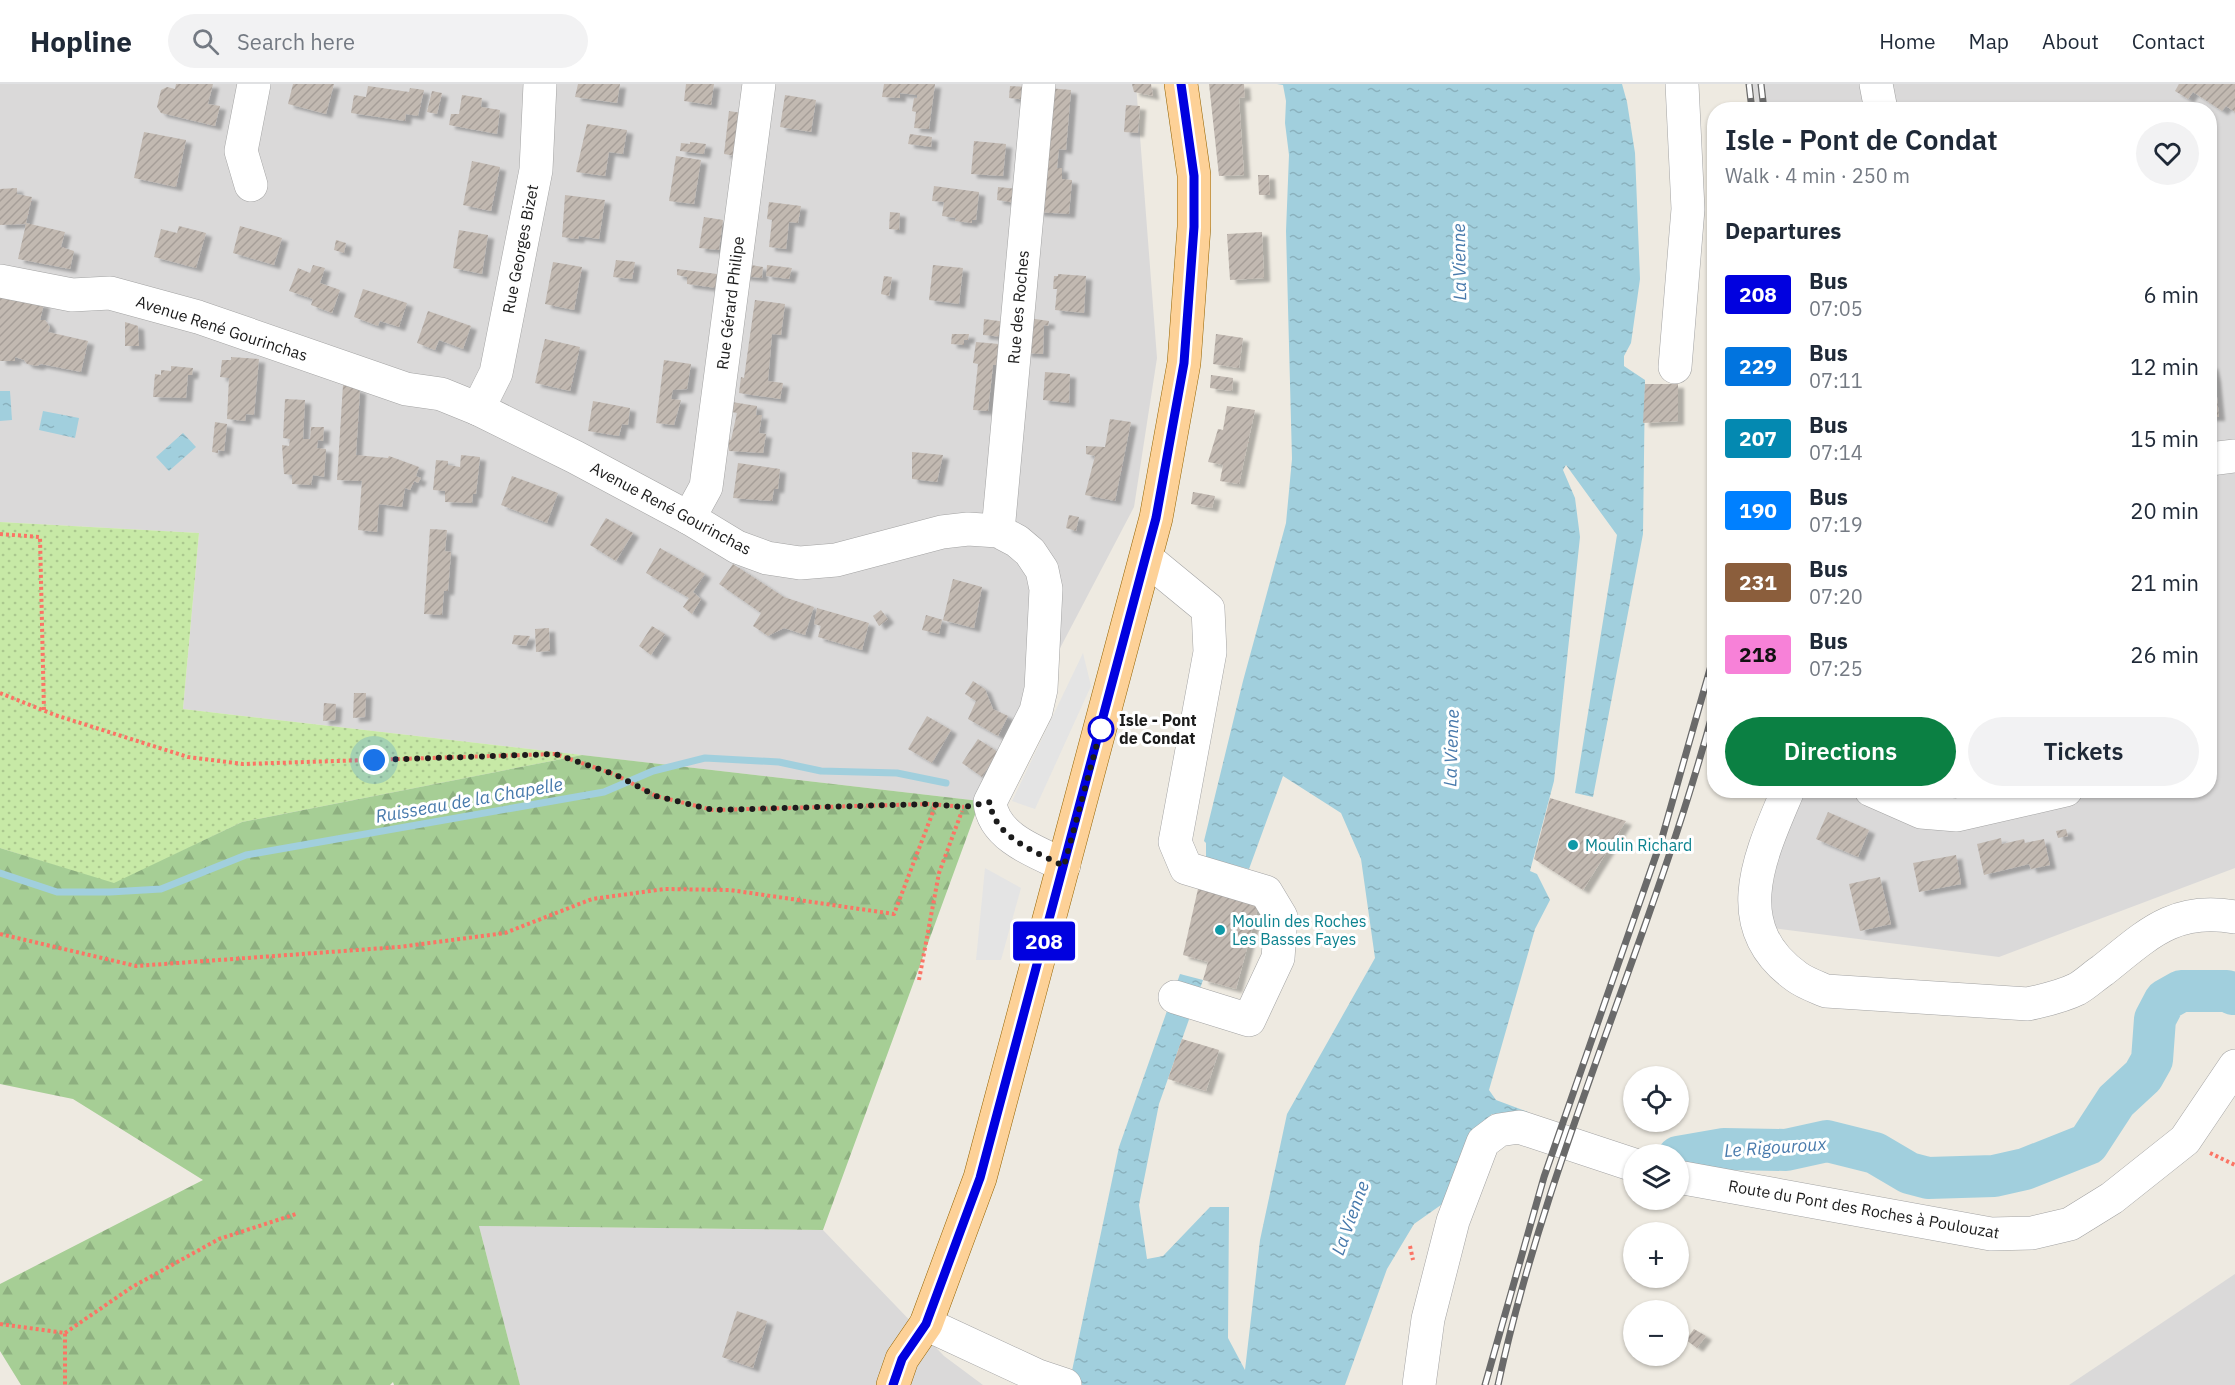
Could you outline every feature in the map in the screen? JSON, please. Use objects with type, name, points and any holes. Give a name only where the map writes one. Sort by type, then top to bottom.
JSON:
[{"type":"main road","points":[[893,1385],[902,1359],[926,1324],[980,1178],[1156,518],[1184,363],[1194,227],[1194,176],[1181,84]]},
{"type":"main road","points":[[915,1385],[925,1355],[926,1324]]},
{"type":"street","points":[[250,185],[241,151],[254,84]]},
{"type":"street","name":"Rue Georges Bizet","points":[[478,410],[496,373],[536,170],[540,84]]},
{"type":"street","name":"Rue Gérard Philipe","points":[[689,518],[706,487],[759,84]]},
{"type":"street","name":"Rue des Roches","points":[[998,531],[1039,84]]},
{"type":"street","points":[[1675,367],[1688,209],[1682,84]]},
{"type":"street","points":[[1876,84],[1879,102]]},
{"type":"street","name":"Avenue René Gourinchas","points":[[0,281],[72,295],[110,293],[198,317],[406,389],[441,394],[575,457],[689,518],[737,548],[767,558],[800,564],[836,560],[942,532],[968,529],[998,531],[1030,552],[1042,570],[1046,589],[1041,689],[1036,711],[977,804]]},
{"type":"street","points":[[2217,458],[2235,456]]},
{"type":"street","points":[[1146,558],[1208,609],[1210,652],[1175,842],[1186,868],[1266,892],[1281,917],[1278,958],[1249,1020],[1185,1000]]},
{"type":"street","points":[[1785,798],[1760,856],[1753,904],[1761,933],[1775,957],[1797,978],[1826,991],[2028,1004],[2054,998],[2078,988],[2147,935],[2169,922],[2192,914],[2218,914],[2235,917]]},
{"type":"street","points":[[1890,798],[1922,812],[1957,815],[2031,798]]},
{"type":"street","points":[[977,804],[991,813],[1002,830],[1064,866]]},
{"type":"street","name":"Route du Pont des Roches à Poulouzat","points":[[1689,1179],[1991,1234],[2032,1233],[2070,1224],[2112,1198],[2185,1140],[2235,1066]]},
{"type":"street","points":[[1419,1385],[1428,1319],[1453,1221],[1484,1142],[1499,1131],[1519,1127],[1623,1162]]},
{"type":"street","points":[[926,1324],[1052,1380]]},
{"type":"path","points":[[0,534],[40,537],[44,711]]},
{"type":"path","points":[[0,693],[44,711],[188,757],[243,764],[555,754],[614,774],[656,796],[713,810],[977,804],[939,873],[919,980]]},
{"type":"path","points":[[0,934],[136,966],[399,947],[505,933],[592,899],[665,889],[730,890],[894,914],[936,804]]},
{"type":"path","points":[[0,1323],[65,1333],[132,1287],[219,1239],[296,1214]]},
{"type":"path","points":[[65,1333],[65,1385]]},
{"type":"shaded area","points":[[0,84],[1136,84],[1157,358],[1134,507],[980,801],[183,709],[199,533],[0,522]]},
{"type":"shaded area","points":[[1752,84],[2235,84],[2235,868],[1999,957],[1765,927],[1789,798],[2217,798],[2217,102],[1756,102]]},
{"type":"shaded area","points":[[1083,653],[1091,686],[1035,809],[1012,801]]},
{"type":"shaded area","points":[[985,868],[1021,888],[1001,960],[976,960]]},
{"type":"shaded area","points":[[479,1226],[823,1230],[944,1356],[983,1385],[520,1385]]},
{"type":"shaded area","points":[[2235,1274],[2235,1385],[2069,1385]]},
{"type":"green space","points":[[0,522],[199,533],[183,709],[582,755],[242,822],[114,884],[0,848]]},
{"type":"green space","points":[[582,755],[980,801],[823,1230],[479,1226],[520,1385],[394,1385],[393,1382],[390,1385],[21,1385],[0,1351],[0,1284],[203,1180],[73,1099],[0,1084],[0,848],[114,883],[242,822]]},
{"type":"water","name":"La Vienne","points":[[1277,84],[1622,84],[1635,153],[1640,279],[1631,343],[1624,356],[1624,366],[1645,380],[1643,534],[1593,797],[1575,793],[1617,535],[1566,465],[1563,470],[1575,498],[1580,537],[1554,781],[1530,871],[1537,874],[1550,900],[1535,929],[1489,1090],[1496,1100],[1528,1112],[1524,1123],[1492,1114],[1487,1119],[1448,1200],[1414,1224],[1387,1269],[1345,1385],[1069,1385],[1119,1147],[1180,974],[1203,980],[1159,1104],[1139,1205],[1147,1259],[1163,1256],[1210,1207],[1229,1207],[1228,1338],[1245,1370],[1260,1240],[1287,1114],[1375,958],[1361,859],[1341,813],[1283,776],[1249,869],[1206,858],[1204,841],[1243,681],[1286,523],[1292,459],[1286,231],[1289,155],[1285,123],[1286,101],[1283,85]]},
{"type":"water","points":[[0,391],[10,391],[12,420],[0,421]]},
{"type":"water","points":[[43,411],[79,418],[75,438],[39,430]]},
{"type":"water","points":[[183,433],[196,447],[169,471],[156,457]]},
{"type":"building","points":[[176,84],[213,84],[208,104],[220,106],[215,126],[161,113],[157,107],[161,90],[167,87],[175,89]]},
{"type":"building","points":[[293,84],[334,84],[326,114],[288,104]]},
{"type":"building","points":[[578,84],[620,84],[617,103],[575,97]]},
{"type":"building","points":[[686,84],[714,84],[711,105],[684,101]]},
{"type":"building","points":[[884,84],[935,84],[929,129],[914,128],[916,112],[912,111],[914,98],[917,98],[917,95],[900,93],[900,98],[882,97]]},
{"type":"building","points":[[1132,84],[1151,84],[1153,96],[1134,92]]},
{"type":"building","points":[[1209,84],[1244,84],[1245,97],[1239,98],[1244,175],[1219,176]]},
{"type":"building","points":[[2179,84],[2235,84],[2235,112],[2226,106],[2222,111],[2217,108],[2217,102],[2208,102],[2193,92],[2188,99],[2175,91]]},
{"type":"building","points":[[368,86],[409,92],[410,88],[424,90],[418,116],[406,114],[405,121],[351,113],[354,95],[366,97]]},
{"type":"building","points":[[1010,86],[1029,87],[1028,100],[1009,98]]},
{"type":"building","points":[[1048,88],[1071,90],[1066,150],[1059,149],[1057,168],[1062,168],[1062,179],[1072,180],[1069,214],[1037,212]]},
{"type":"building","points":[[432,91],[442,93],[437,114],[427,112]]},
{"type":"building","points":[[462,95],[482,98],[481,107],[500,110],[497,134],[449,125],[451,114],[459,114]]},
{"type":"building","points":[[785,95],[816,100],[811,132],[780,127]]},
{"type":"building","points":[[1126,105],[1140,106],[1138,133],[1124,132]]},
{"type":"building","points":[[729,111],[748,114],[742,157],[724,154]]},
{"type":"building","points":[[587,124],[627,130],[623,154],[609,152],[605,176],[576,172]]},
{"type":"building","points":[[144,132],[186,140],[176,187],[134,178]]},
{"type":"building","points":[[910,134],[932,137],[931,147],[908,144]]},
{"type":"building","points":[[974,141],[1006,144],[1003,176],[971,174]]},
{"type":"building","points":[[690,142],[706,144],[704,154],[680,151],[681,143],[690,144]]},
{"type":"building","points":[[676,156],[701,160],[694,204],[669,201]]},
{"type":"building","points":[[472,161],[500,167],[491,211],[463,205]]},
{"type":"building","points":[[1258,175],[1269,175],[1270,195],[1259,195]]},
{"type":"building","points":[[934,186],[979,192],[976,220],[972,220],[972,223],[955,221],[956,218],[942,216],[944,202],[932,201]]},
{"type":"building","points":[[998,187],[1018,189],[1016,203],[997,200]]},
{"type":"building","points":[[17,188],[17,194],[32,197],[26,223],[65,232],[61,247],[74,251],[70,269],[18,259],[26,224],[0,225],[0,189]]},
{"type":"building","points":[[565,195],[605,200],[599,239],[579,236],[578,239],[562,237]]},
{"type":"building","points":[[769,202],[801,206],[798,223],[789,222],[786,249],[769,247],[772,220],[767,219]]},
{"type":"building","points":[[890,212],[900,213],[899,230],[889,229]]},
{"type":"building","points":[[704,217],[723,220],[719,250],[699,248]]},
{"type":"building","points":[[179,226],[206,233],[196,268],[154,257],[161,229],[177,233]]},
{"type":"building","points":[[240,226],[282,238],[274,265],[233,253]]},
{"type":"building","points":[[459,230],[488,235],[482,274],[453,268]]},
{"type":"building","points":[[1262,232],[1264,278],[1230,280],[1227,234]]},
{"type":"building","points":[[336,240],[346,243],[344,253],[334,250]]},
{"type":"building","points":[[616,260],[635,262],[632,279],[613,277]]},
{"type":"building","points":[[553,262],[582,267],[574,310],[545,304]]},
{"type":"building","points":[[745,264],[763,267],[762,278],[743,276]]},
{"type":"building","points":[[313,265],[325,268],[320,283],[340,290],[332,313],[311,305],[313,299],[289,291],[298,268],[310,273]]},
{"type":"building","points":[[767,265],[792,268],[789,279],[766,276]]},
{"type":"building","points":[[933,265],[963,268],[959,304],[929,300]]},
{"type":"building","points":[[677,269],[725,275],[724,289],[687,284],[687,277],[677,275]]},
{"type":"building","points":[[1058,274],[1086,276],[1084,313],[1055,310],[1057,289],[1053,289],[1054,276]]},
{"type":"building","points":[[884,276],[892,277],[889,296],[881,294]]},
{"type":"building","points":[[363,289],[407,303],[399,327],[380,321],[378,326],[354,317]]},
{"type":"building","points":[[0,295],[44,304],[40,320],[45,320],[50,327],[48,332],[88,341],[81,372],[41,364],[37,366],[27,364],[24,360],[15,357],[15,361],[0,361]]},
{"type":"building","points":[[755,300],[785,304],[781,335],[772,334],[768,381],[783,383],[780,399],[739,393],[741,377],[744,378]]},
{"type":"building","points":[[428,311],[471,326],[463,349],[439,340],[435,350],[417,343]]},
{"type":"building","points":[[1028,318],[1049,321],[1048,326],[1044,325],[1043,354],[1025,353]]},
{"type":"building","points":[[984,319],[1006,322],[1004,337],[983,335]]},
{"type":"building","points":[[125,322],[138,326],[139,346],[125,346]]},
{"type":"building","points":[[952,334],[969,334],[968,340],[964,340],[964,345],[951,344]]},
{"type":"building","points":[[1216,334],[1243,338],[1239,368],[1213,364]]},
{"type":"building","points":[[545,339],[580,347],[570,391],[535,383]]},
{"type":"building","points":[[976,342],[999,344],[997,365],[993,365],[988,411],[973,410],[978,364],[973,363]]},
{"type":"building","points":[[231,357],[259,359],[254,415],[246,414],[245,421],[227,419],[229,378],[220,377],[222,360],[231,360]]},
{"type":"building","points":[[664,360],[691,364],[687,389],[673,390],[671,399],[681,400],[674,425],[656,423]]},
{"type":"building","points":[[171,366],[193,368],[192,375],[188,375],[186,398],[153,397],[155,374],[161,375],[161,370],[171,371]]},
{"type":"building","points":[[1045,372],[1070,374],[1069,403],[1043,400]]},
{"type":"building","points":[[1211,375],[1233,378],[1232,391],[1210,388]]},
{"type":"building","points":[[1645,384],[1678,384],[1678,421],[1643,423]]},
{"type":"building","points":[[343,385],[360,390],[356,455],[388,458],[389,456],[419,467],[416,476],[421,478],[418,483],[414,481],[410,490],[405,488],[402,507],[379,504],[377,532],[358,530],[362,481],[337,480]]},
{"type":"building","points":[[285,399],[305,400],[303,439],[310,439],[311,427],[324,427],[323,441],[318,440],[317,448],[326,449],[324,477],[313,475],[311,485],[292,484],[292,475],[284,474],[282,445],[289,446],[290,439],[283,438]]},
{"type":"building","points":[[593,401],[630,408],[628,425],[622,424],[619,436],[588,431]]},
{"type":"building","points":[[732,402],[757,406],[756,415],[762,415],[759,433],[766,434],[763,453],[729,451],[728,439],[731,440],[737,413],[731,412]]},
{"type":"building","points":[[1227,406],[1255,410],[1239,484],[1220,481],[1223,465],[1208,462],[1218,429],[1223,430]]},
{"type":"building","points":[[1110,419],[1131,422],[1115,501],[1085,495],[1095,456],[1086,454],[1086,446],[1105,447]]},
{"type":"building","points":[[215,422],[227,424],[224,451],[218,450],[218,453],[212,452]]},
{"type":"building","points":[[912,452],[943,455],[937,482],[912,479]]},
{"type":"building","points":[[461,455],[480,457],[476,494],[473,494],[472,503],[445,502],[445,491],[433,490],[436,460],[448,461],[448,465],[460,467]]},
{"type":"building","points":[[738,463],[780,469],[778,489],[774,489],[772,501],[733,498]]},
{"type":"building","points":[[512,476],[558,493],[547,523],[501,505]]},
{"type":"building","points":[[1193,492],[1215,496],[1212,508],[1191,504]]},
{"type":"building","points":[[1069,515],[1079,517],[1076,531],[1066,528]]},
{"type":"building","points":[[606,518],[633,533],[616,561],[590,545]]},
{"type":"building","points":[[430,529],[447,530],[445,551],[451,552],[448,591],[444,591],[442,615],[424,614]]},
{"type":"building","points":[[660,548],[705,574],[693,592],[701,599],[692,614],[683,607],[689,598],[646,573]]},
{"type":"building","points":[[733,564],[784,597],[814,607],[805,635],[784,628],[768,636],[753,626],[761,613],[719,584]]},
{"type":"building","points":[[953,579],[982,587],[974,628],[942,620],[939,634],[922,630],[926,615],[943,620]]},
{"type":"building","points":[[817,608],[869,623],[862,650],[818,637],[821,626],[814,624]]},
{"type":"building","points":[[881,610],[888,619],[879,626],[873,616]]},
{"type":"building","points":[[652,626],[665,634],[651,655],[639,646]]},
{"type":"building","points":[[549,628],[550,651],[536,652],[535,629]]},
{"type":"building","points":[[514,635],[530,636],[526,646],[512,644]]},
{"type":"building","points":[[973,681],[985,689],[993,709],[1008,716],[998,736],[968,719],[976,701],[965,694]]},
{"type":"building","points":[[354,693],[366,693],[365,717],[353,718]]},
{"type":"building","points":[[324,703],[336,704],[335,720],[323,721]]},
{"type":"building","points":[[927,716],[951,730],[932,763],[908,749]]},
{"type":"building","points":[[978,739],[998,752],[982,777],[962,763]]},
{"type":"building","name":"Moulin Richard","points":[[1550,798],[1626,821],[1583,890],[1534,859]]},
{"type":"building","points":[[1828,812],[1869,830],[1858,857],[1816,839]]},
{"type":"building","points":[[2066,829],[2068,836],[2058,838],[2056,831]]},
{"type":"building","points":[[2001,838],[2002,844],[2024,839],[2025,843],[2044,839],[2050,865],[2031,869],[2029,864],[1984,875],[1977,844]]},
{"type":"building","points":[[1956,855],[1961,884],[1919,892],[1913,863]]},
{"type":"building","points":[[1880,877],[1891,924],[1860,931],[1849,884]]},
{"type":"building","name":"Moulin des Roches Les Basses Fayes","points":[[1200,880],[1259,904],[1236,989],[1203,980],[1208,962],[1183,955]]},
{"type":"building","points":[[1182,1039],[1219,1050],[1206,1091],[1168,1079]]},
{"type":"building","points":[[737,1311],[767,1321],[753,1368],[722,1357]]},
{"type":"building","points":[[1694,1329],[1706,1336],[1697,1348],[1689,1342],[1689,1336]]},
{"type":"waterway","name":"Ruisseau de la Chapelle","points":[[0,873],[57,892],[161,889],[246,855],[604,792],[653,771],[705,758],[779,762],[821,771],[897,773],[946,783]]},
{"type":"waterway","name":"Le Rigouroux","points":[[1689,1155],[1724,1149],[1786,1150],[1827,1141],[1875,1153],[1909,1173],[1928,1178],[1994,1176],[2025,1169],[2088,1144],[2116,1101],[2143,1076],[2152,1060],[2155,1019],[2165,1000],[2181,991],[2227,991],[2233,994]]},
{"type":"railway","points":[[1749,84],[1751,102]]},
{"type":"railway","points":[[1761,84],[1763,102]]},
{"type":"railway","points":[[1485,1385],[1544,1177],[1662,838],[1707,680]]},
{"type":"railway","points":[[1498,1385],[1519,1299],[1544,1214],[1662,878],[1707,732]]},
{"type":"bus line","name":"208","points":[[893,1385],[902,1359],[926,1324],[980,1178],[1007,1086],[1094,751],[1115,682],[1156,518],[1184,363],[1194,227],[1194,176],[1181,84]]},
{"type":"place","name":"Isle - Pont de Condat","points":[[1101,729]]},
{"type":"place","name":"Moulin Richard","points":[[1573,845]]},
{"type":"place","name":"Moulin des Roches Les Basses Fayes","points":[[1220,930]]},
{"type":"route","points":[[374,760],[555,754],[614,774],[656,796],[713,810],[928,804],[964,807],[990,802],[991,813],[1002,830],[1064,866],[1101,729]]}]
